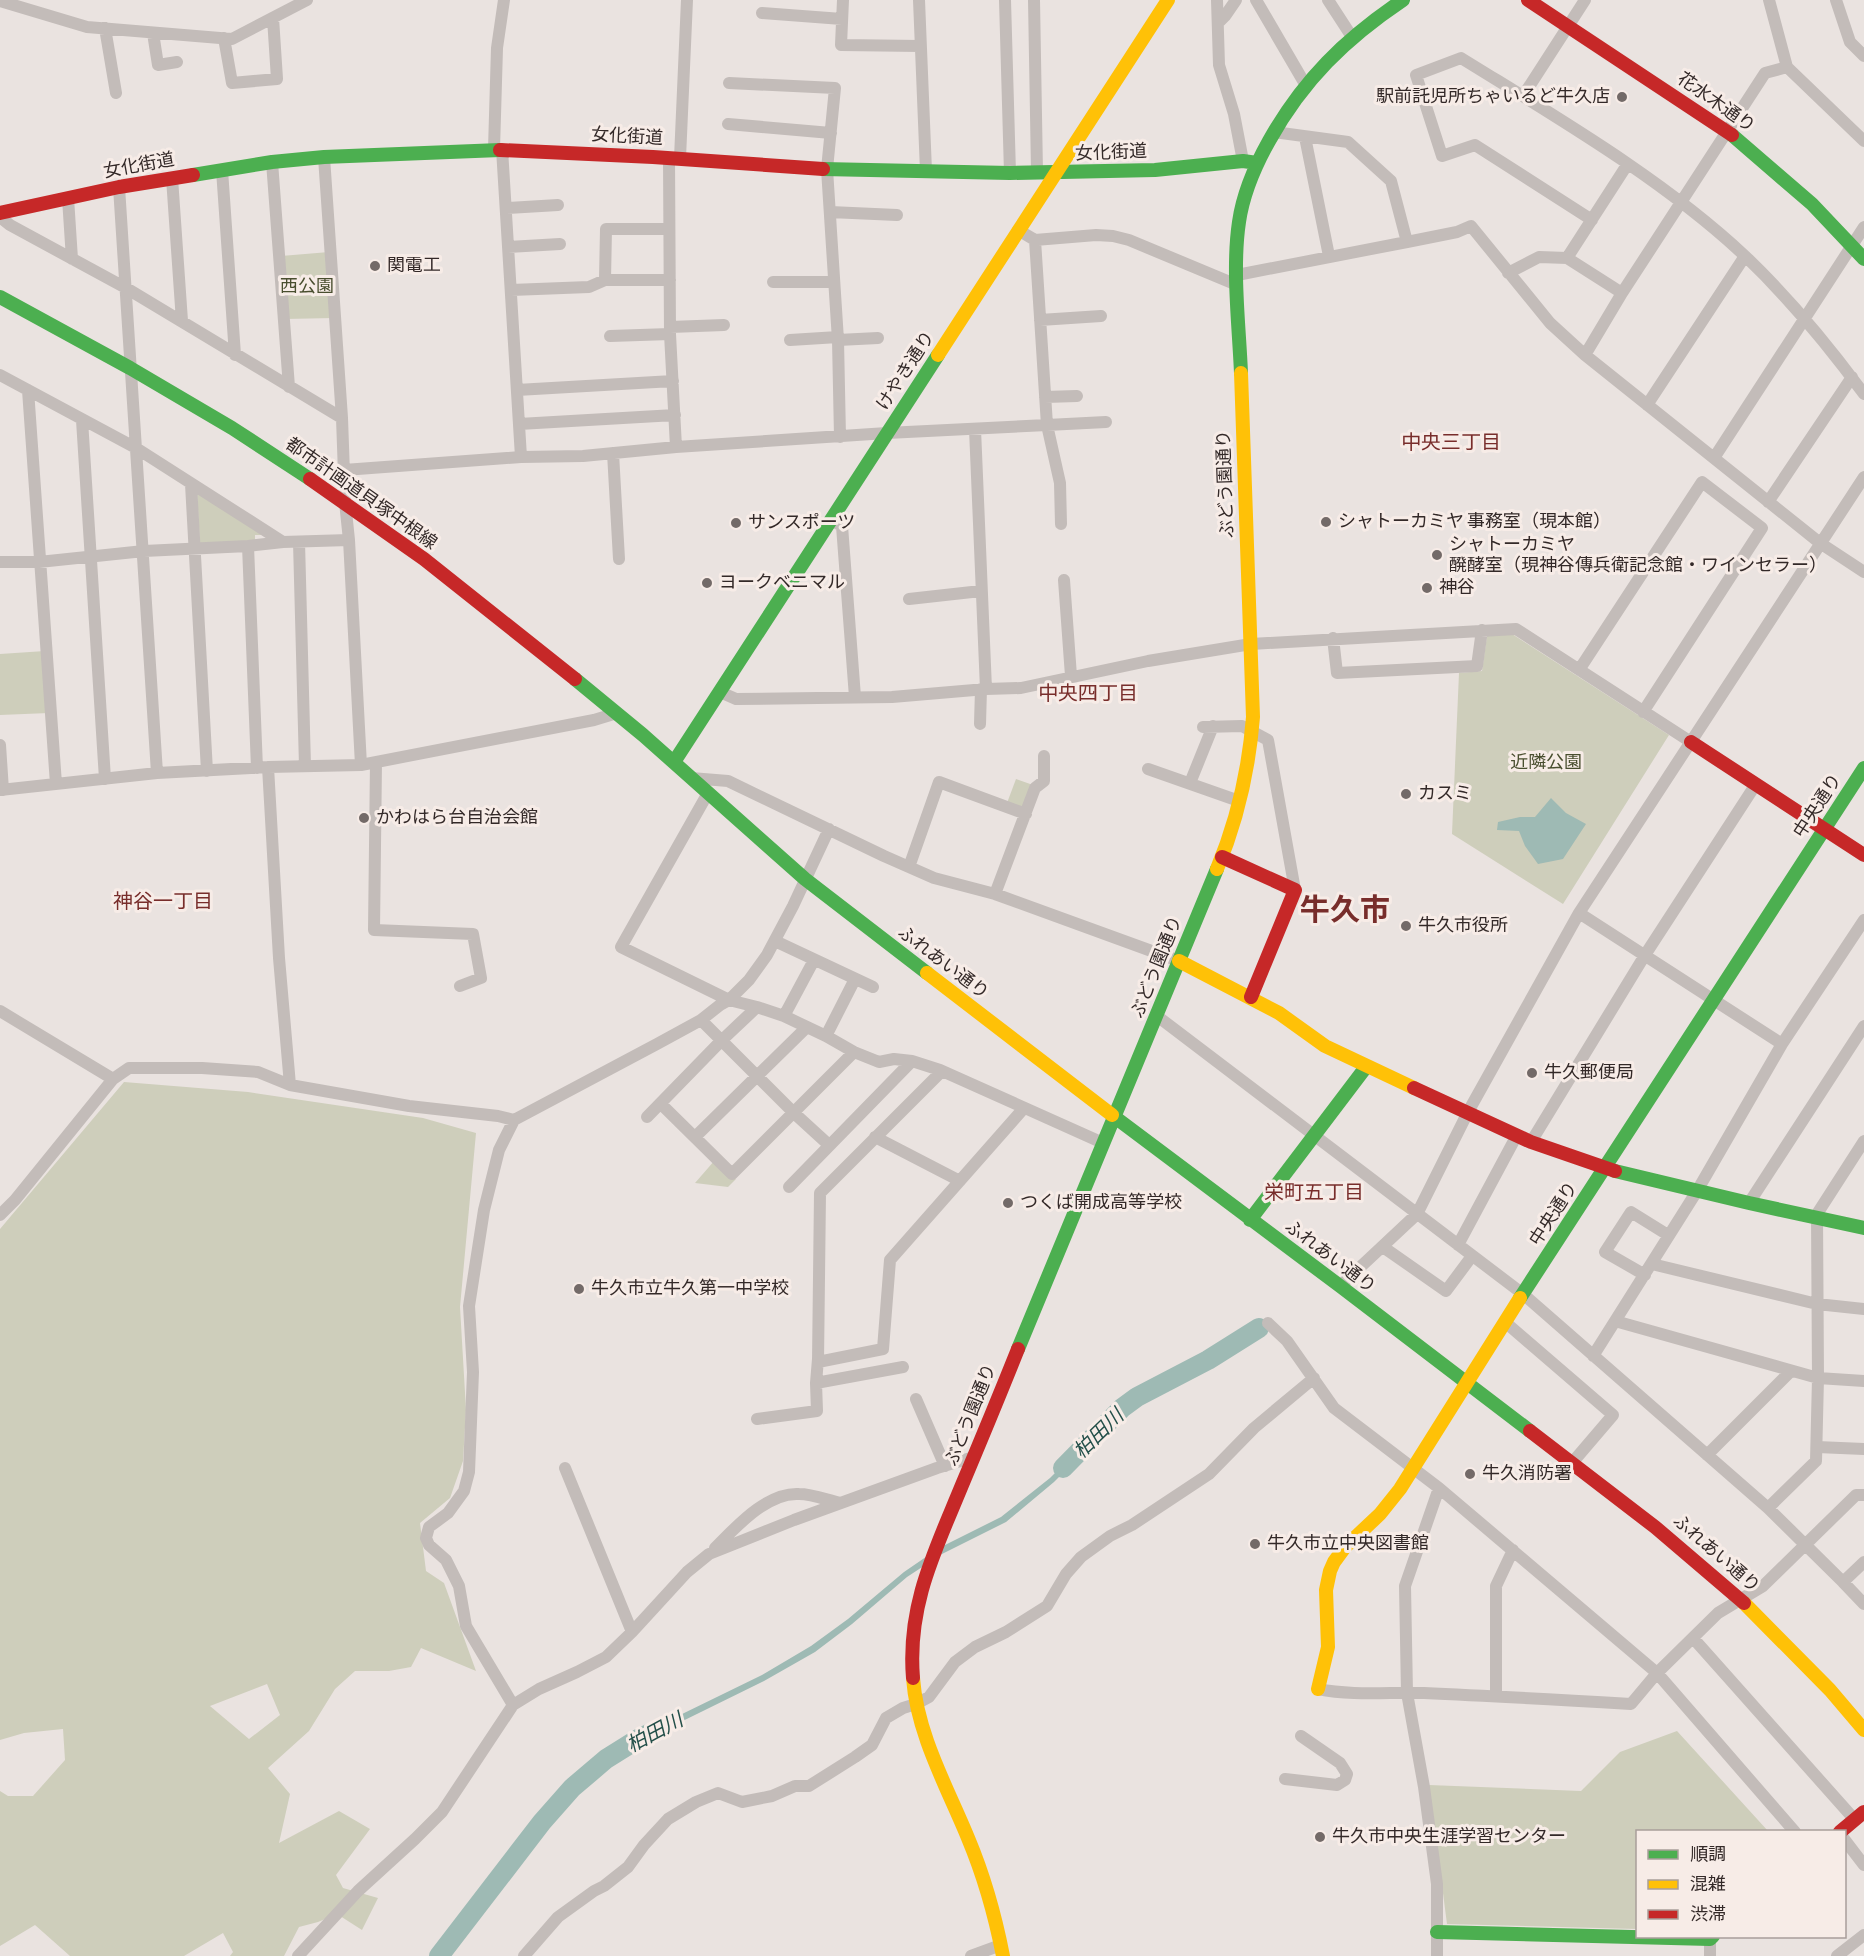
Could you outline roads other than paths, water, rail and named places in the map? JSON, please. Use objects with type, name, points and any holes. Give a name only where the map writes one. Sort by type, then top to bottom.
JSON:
[{"type":"street","points":[[0,1],[31,5],[87,27],[232,39],[307,0]]},
{"type":"street","points":[[504,0],[497,48],[498,149],[507,208],[521,457]]},
{"type":"street","points":[[676,447],[670,331],[669,229],[687,0]]},
{"type":"street","points":[[843,0],[841,45],[920,46]]},
{"type":"street","points":[[919,0],[926,171]]},
{"type":"street","points":[[1005,0],[1010,172]]},
{"type":"street","points":[[1034,0],[1038,172]]},
{"type":"street","name":"けやき通り","points":[[674,762],[1168,0]]},
{"type":"street","points":[[1217,0],[1219,65],[1250,162]]},
{"type":"street","points":[[1218,23],[1236,0]]},
{"type":"street","points":[[1256,0],[1305,84]]},
{"type":"street","points":[[1328,0],[1352,37]]},
{"type":"street","name":"ぶどう園通り","points":[[1002,1950],[993,1911],[976,1859],[937,1766],[916,1704],[911,1668],[913,1626],[927,1573],[1222,857],[1239,801],[1253,731],[1237,280],[1237,235],[1250,162],[1274,132],[1305,84],[1334,52],[1403,0]]},
{"type":"street","name":"花水木通り","points":[[1528,0],[1727,131],[1812,204],[1864,259]]},
{"type":"street","points":[[1523,96],[1585,0]]},
{"type":"street","points":[[1769,0],[1787,67],[1864,141]]},
{"type":"street","points":[[1836,0],[1850,42],[1864,56]]},
{"type":"street","points":[[762,13],[842,19]]},
{"type":"street","points":[[224,38],[232,83],[278,79],[273,18]]},
{"type":"street","points":[[105,28],[116,93]]},
{"type":"street","points":[[153,33],[158,65],[177,62]]},
{"type":"street","points":[[1592,220],[1475,145],[1442,156],[1416,75],[1461,58],[1523,96],[1681,203],[1745,256],[1804,318],[1864,394]]},
{"type":"street","points":[[1584,355],[1765,73],[1787,67]]},
{"type":"street","points":[[729,83],[835,88],[827,169],[838,338],[840,437]]},
{"type":"street","points":[[728,124],[831,133]]},
{"type":"street","points":[[1274,132],[1348,142],[1391,181],[1407,242]]},
{"type":"street","points":[[1305,136],[1329,256]]},
{"type":"street","name":"女化街道","points":[[0,215],[119,188],[272,162],[324,157],[498,149],[827,169],[926,171],[1155,170],[1250,162]]},
{"type":"street","points":[[324,157],[362,765]]},
{"type":"street","points":[[272,162],[289,387]]},
{"type":"street","points":[[1567,258],[1627,165]]},
{"type":"street","points":[[222,170],[235,355]]},
{"type":"street","points":[[172,178],[182,321]]},
{"type":"street","points":[[119,188],[157,773]]},
{"type":"street","points":[[68,198],[72,258]]},
{"type":"street","points":[[507,208],[558,205]]},
{"type":"street","points":[[830,212],[897,215]]},
{"type":"street","points":[[0,215],[10,225],[126,288],[342,418]]},
{"type":"street","points":[[1018,231],[1035,240],[1096,235],[1113,236],[1237,280],[1329,256],[1457,232],[1471,226],[1550,323],[1584,355],[1820,543],[1864,572]]},
{"type":"street","points":[[1714,458],[1864,227]]},
{"type":"street","points":[[605,280],[606,229],[669,229]]},
{"type":"street","points":[[1035,240],[1047,425],[1060,483],[1061,524]]},
{"type":"street","points":[[508,247],[560,244]]},
{"type":"street","points":[[1647,405],[1745,256]]},
{"type":"street","points":[[1508,273],[1539,257],[1567,258],[1622,293]]},
{"type":"street","points":[[511,290],[589,287],[605,280],[669,280]]},
{"type":"street","points":[[773,282],[834,282]]},
{"type":"street","name":"都市計画道貝塚中根線","points":[[0,297],[130,368],[232,428],[345,502],[442,573],[530,642],[674,762]]},
{"type":"street","points":[[1040,320],[1101,316]]},
{"type":"street","points":[[610,336],[724,325]]},
{"type":"street","points":[[790,340],[878,338]]},
{"type":"street","points":[[0,375],[136,448],[283,542]]},
{"type":"street","points":[[1768,502],[1852,377]]},
{"type":"street","points":[[517,390],[673,381]]},
{"type":"street","points":[[28,390],[56,784]]},
{"type":"street","points":[[1045,397],[1077,396]]},
{"type":"street","points":[[519,424],[675,415]]},
{"type":"street","points":[[82,420],[105,779]]},
{"type":"street","points":[[344,470],[521,457],[583,456],[676,447],[887,433],[1106,422]]},
{"type":"street","points":[[975,429],[983,689],[980,724]]},
{"type":"street","points":[[612,453],[619,559]]},
{"type":"street","points":[[1340,1286],[1417,1214],[1468,1112],[1579,913],[1864,477]]},
{"type":"street","points":[[1579,670],[1702,482],[1762,528],[1643,712]]},
{"type":"street","points":[[191,484],[207,771]]},
{"type":"street","points":[[831,520],[842,526],[855,697]]},
{"type":"street","points":[[0,562],[283,542],[349,540]]},
{"type":"street","points":[[298,542],[305,766]]},
{"type":"street","points":[[248,546],[262,767],[290,1085]]},
{"type":"street","points":[[1064,580],[1071,676]]},
{"type":"street","points":[[909,599],[981,591]]},
{"type":"street","points":[[720,692],[736,699],[892,697],[1021,688],[1071,676],[1251,644],[1516,629],[1864,855]]},
{"type":"street","points":[[1333,638],[1337,673],[1478,666],[1482,630]]},
{"type":"street","points":[[0,745],[2,790],[157,773],[262,767],[362,765],[594,720],[617,713]]},
{"type":"street","points":[[1190,783],[1208,726],[1242,726],[1270,743],[1295,890],[1251,997]]},
{"type":"street","points":[[995,894],[1035,788],[1044,782],[1044,756]]},
{"type":"street","points":[[376,762],[374,930],[473,934],[481,978],[460,986]]},
{"type":"street","name":"ふれあい通り","points":[[674,762],[805,879],[1114,1117],[1340,1286],[1655,1527],[1740,1599],[1823,1682],[1864,1730]]},
{"type":"street","name":"中央通り","points":[[1318,1689],[1328,1647],[1325,1605],[1330,1571],[1338,1554],[1349,1541],[1378,1516],[1414,1469],[1505,1322],[1864,768]]},
{"type":"street","points":[[1148,769],[1239,801]]},
{"type":"street","points":[[692,778],[728,781],[934,878],[995,894],[1179,961],[1251,997],[1325,1046],[1366,1067],[1532,1142],[1604,1168],[1864,1228]]},
{"type":"street","points":[[909,867],[939,782],[1026,814]]},
{"type":"street","points":[[1532,1142],[1645,955],[1756,784]]},
{"type":"street","points":[[708,793],[621,947],[729,1000],[757,1006],[784,1016],[826,1035],[854,1052],[879,1062],[894,1059],[912,1061],[942,1071],[1103,1143]]},
{"type":"street","points":[[513,1705],[466,1626],[459,1586],[446,1560],[429,1545],[426,1538],[429,1527],[448,1513],[464,1491],[469,1472],[473,1372],[469,1306],[484,1210],[499,1150],[514,1120],[701,1020],[729,1000],[749,980],[775,940],[829,829]]},
{"type":"street","points":[[1222,857],[1295,890]]},
{"type":"street","points":[[1579,913],[1782,1044]]},
{"type":"street","points":[[1593,1356],[1697,1191],[1782,1044],[1859,939],[1864,920]]},
{"type":"street","points":[[775,940],[873,987]]},
{"type":"street","points":[[784,1016],[814,960]]},
{"type":"street","points":[[826,1035],[855,979]]},
{"type":"street","points":[[647,1117],[757,1006]]},
{"type":"street","points":[[0,1011],[113,1079]]},
{"type":"street","points":[[1157,1016],[1523,1294],[1768,1508],[1864,1604]]},
{"type":"street","points":[[701,1020],[829,1145]]},
{"type":"street","points":[[1749,1203],[1864,1026]]},
{"type":"street","points":[[695,1137],[807,1027]]},
{"type":"street","points":[[661,1104],[732,1174],[854,1052]]},
{"type":"street","points":[[789,1187],[912,1061]]},
{"type":"street","points":[[1250,1220],[1366,1067]]},
{"type":"street","points":[[0,1215],[15,1200],[113,1079],[129,1068],[202,1068],[258,1072],[290,1085],[409,1107],[498,1116],[514,1120]]},
{"type":"street","points":[[757,1419],[817,1411],[820,1193],[942,1071]]},
{"type":"street","points":[[818,1359],[818,1362],[883,1349],[890,1260],[1024,1108]]},
{"type":"street","points":[[1458,1245],[1517,1135]]},
{"type":"street","points":[[875,1137],[960,1180]]},
{"type":"street","points":[[1768,1508],[1816,1461],[1817,1214],[1864,1141]]},
{"type":"street","points":[[1668,1235],[1631,1212],[1605,1252],[1649,1269],[1817,1304],[1864,1309]]},
{"type":"street","points":[[1383,1247],[1446,1291],[1472,1256]]},
{"type":"street","points":[[1615,1321],[1818,1378],[1864,1381]]},
{"type":"street","points":[[1505,1322],[1613,1415],[1572,1463]]},
{"type":"street","points":[[1268,1323],[1287,1341],[1334,1408],[1439,1488],[1657,1673],[1793,1830]]},
{"type":"street","points":[[816,1383],[903,1366]]},
{"type":"street","points":[[1707,1455],[1791,1371]]},
{"type":"street","points":[[524,1956],[558,1917],[628,1867],[668,1819],[696,1802],[718,1793],[742,1802],[772,1796],[795,1786],[809,1786],[872,1745],[886,1718],[929,1697],[955,1662],[975,1647],[1006,1632],[1047,1606],[1066,1574],[1081,1557],[1110,1536],[1132,1525],[1209,1474],[1254,1428],[1314,1378]]},
{"type":"street","points":[[916,1399],[945,1466]]},
{"type":"street","points":[[1817,1447],[1864,1449]]},
{"type":"street","points":[[709,1554],[841,1503],[974,1457]]},
{"type":"street","points":[[565,1468],[632,1632]]},
{"type":"street","points":[[1437,1956],[1437,1884],[1424,1787],[1407,1693],[1405,1586],[1439,1488]]},
{"type":"street","points":[[298,1956],[358,1891],[442,1812],[513,1705],[539,1689],[606,1657],[687,1572],[756,1508],[788,1494],[800,1493],[841,1503]]},
{"type":"street","points":[[1318,1689],[1340,1693],[1496,1696],[1631,1704],[1657,1673],[1718,1613],[1763,1586],[1856,1495],[1864,1495]]},
{"type":"street","points":[[1496,1696],[1496,1586],[1513,1550]]},
{"type":"street","points":[[1843,1581],[1864,1562]]},
{"type":"street","points":[[1693,1638],[1859,1816],[1842,1830]]},
{"type":"street","points":[[1285,1779],[1337,1785],[1345,1780],[1347,1774],[1340,1763],[1301,1736]]},
{"type":"street","points":[[1846,1840],[1864,1865]]},
{"type":"street","points":[[1437,1932],[1636,1936]]},
{"type":"street","points":[[1837,1956],[1864,1935]]},
{"type":"street","points":[[1710,1956],[1711,1938]]},
{"type":"street","points":[[971,1956],[1002,1950]]},
{"type":"water","points":[[1551,798],[1566,813],[1586,824],[1563,859],[1538,864],[1525,846],[1519,831],[1497,830],[1498,822],[1520,817],[1535,817]]},
{"type":"water","points":[[1079,1449],[1083,1453],[1054,1482],[1006,1522],[942,1554],[907,1577],[815,1652],[764,1681],[640,1742],[637,1736],[762,1675],[811,1646],[848,1619],[904,1572],[939,1548],[1001,1517],[1050,1478]]},
{"type":"waterway","name":"柏田川","points":[[1063,1468],[1122,1408],[1137,1397],[1208,1360],[1259,1328]]},
{"type":"waterway","name":"柏田川","points":[[439,1956],[542,1822],[572,1788],[606,1759],[661,1728]]},
{"type":"place","name":"駅前託児所ちゃいるど牛久店","points":[[1622,97]]},
{"type":"place","name":"関電工","points":[[375,266]]},
{"type":"place","name":"シャトーカミヤ 事務室（現本館）","points":[[1326,522]]},
{"type":"place","name":"サンスポーツ","points":[[736,523]]},
{"type":"place","name":"シャトーカミヤ 醗酵室（現神谷傳兵衛記念館・ワインセラー）","points":[[1437,555]]},
{"type":"place","name":"ヨークベニマル","points":[[707,583]]},
{"type":"place","name":"神谷","points":[[1427,588]]},
{"type":"place","name":"カスミ","points":[[1406,794]]},
{"type":"place","name":"かわはら台自治会館","points":[[364,818]]},
{"type":"place","name":"牛久市役所","points":[[1406,926]]},
{"type":"place","name":"牛久郵便局","points":[[1532,1073]]},
{"type":"place","name":"つくば開成高等学校","points":[[1008,1203]]},
{"type":"place","name":"牛久市立牛久第一中学校","points":[[579,1289]]},
{"type":"place","name":"牛久消防署","points":[[1470,1474]]},
{"type":"place","name":"牛久市立中央図書館","points":[[1255,1544]]},
{"type":"place","name":"牛久市中央生涯学習センター","points":[[1320,1837]]},
{"type":"district","name":"中央三丁目","points":[[1451,443]]},
{"type":"district","name":"中央四丁目","points":[[1088,694]]},
{"type":"district","name":"神谷一丁目","points":[[163,902]]},
{"type":"district","name":"牛久市","points":[[1345,911]]},
{"type":"district","name":"栄町五丁目","points":[[1314,1193]]},
{"type":"park label","name":"西公園","points":[[307,287]]},
{"type":"park label","name":"近隣公園","points":[[1546,763]]}]
